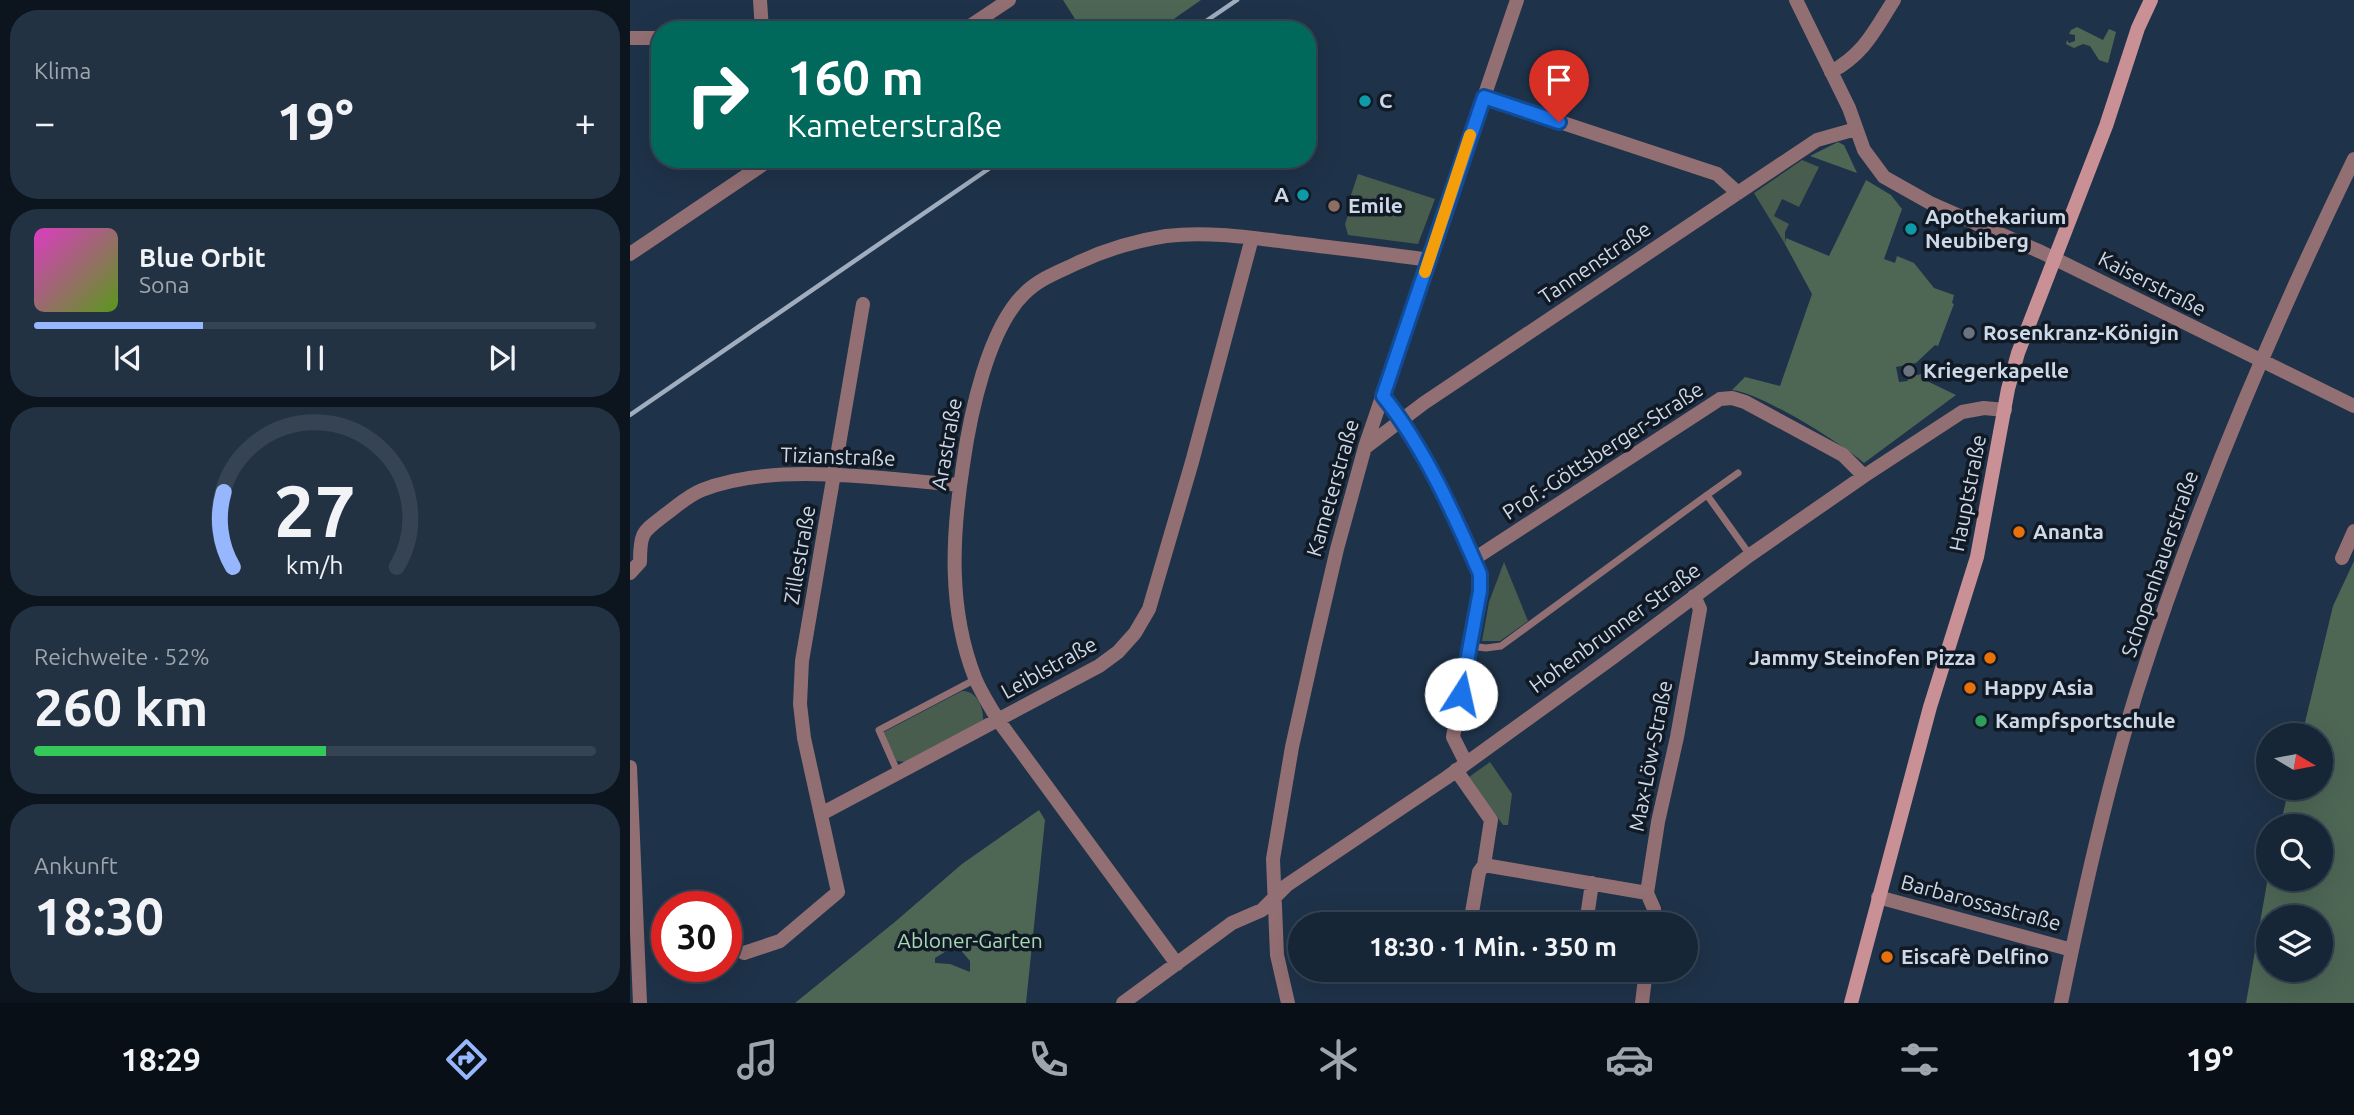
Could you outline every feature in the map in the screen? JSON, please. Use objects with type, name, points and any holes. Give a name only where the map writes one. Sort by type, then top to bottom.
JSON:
[{"type":"street","points":[[760,0],[761,21]]},
{"type":"street","points":[[978,21],[1009,0]]},
{"type":"street","name":"Kameterstraße","points":[[1288,1003],[1277,956],[1273,859],[1290,758],[1337,549],[1366,447],[1517,0]]},
{"type":"street","name":"Kaiserstraße","points":[[1796,0],[1849,108],[1864,150],[1884,177],[1933,204],[2055,259],[2354,406]]},
{"type":"street","points":[[1830,72],[1863,50],[1894,0]]},
{"type":"street","name":"Hauptstraße","points":[[1850,1003],[1930,706],[1977,557],[2018,353],[2106,125],[2138,28],[2151,0]]},
{"type":"street","points":[[630,38],[651,38]]},
{"type":"street","points":[[1484,97],[1717,174],[1738,192]]},
{"type":"street","name":"Tannenstraße","points":[[1366,447],[1401,419],[1817,140],[1856,129]]},
{"type":"street","name":"Schopenhauerstraße","points":[[2061,1003],[2101,821],[2136,694],[2219,460],[2261,361],[2354,159]]},
{"type":"street","points":[[630,254],[758,168]]},
{"type":"street","name":"Arastraße","points":[[1177,964],[998,720],[976,679],[962,635],[954,573],[960,485],[982,373],[1001,329],[1024,293],[1046,277],[1103,251],[1129,244],[1186,235],[1252,238],[1429,260]]},
{"type":"street","name":"Leiblstraße","points":[[821,814],[1108,659],[1135,633],[1149,609],[1192,462],[1252,238]]},
{"type":"street","name":"Zillestraße","points":[[821,814],[804,738],[800,704],[802,661],[863,304]]},
{"type":"street","points":[[1383,396],[1401,419],[1424,459],[1480,574],[1480,591],[1453,737],[1461,767],[1491,820],[1484,865],[1479,872],[1472,912]]},
{"type":"street","name":"Prof.-Göttsberger-Straße","points":[[1474,559],[1720,399],[1732,398],[1745,402],[1843,454],[1864,476]]},
{"type":"street","name":"Hohenbrunner Straße","points":[[1123,1003],[1232,923],[1262,910],[1287,885],[1461,767],[1750,555],[1864,476],[1962,412],[1984,408],[2005,410]]},
{"type":"street","name":"Tizianstraße","points":[[646,530],[686,498],[702,490],[766,476],[835,475],[960,485]]},
{"type":"street","points":[[630,531],[646,530]]},
{"type":"street","points":[[630,573],[640,562],[640,538],[646,530]]},
{"type":"street","points":[[2342,558],[2354,531]]},
{"type":"street","name":"Max-Löw-Straße","points":[[1654,912],[1647,893],[1658,822],[1677,737],[1700,609],[1694,596]]},
{"type":"street","points":[[630,767],[640,1003]]},
{"type":"street","points":[[744,953],[780,940],[838,891],[821,814]]},
{"type":"street","points":[[1484,865],[1647,893]]},
{"type":"street","points":[[1588,912],[1592,883]]},
{"type":"street","name":"Barbarossastraße","points":[[1878,897],[2072,950]]},
{"type":"street","points":[[1642,1003],[1645,982]]},
{"type":"lane","points":[[1470,646],[1501,646],[1738,473]]},
{"type":"lane","points":[[1707,495],[1750,555]]},
{"type":"lane","points":[[898,773],[879,730],[976,679]]},
{"type":"green space","points":[[1063,0],[1201,0],[1171,21],[1076,21]]},
{"type":"green space","points":[[2077,27],[2103,40],[2109,29],[2116,32],[2108,63],[2099,60],[2090,46],[2083,44],[2074,48],[2066,44],[2067,40],[2069,43],[2075,41],[2075,35],[2069,34]]},
{"type":"green space","points":[[1838,142],[1844,145],[1857,173],[1810,156]]},
{"type":"green space","points":[[1802,160],[1819,167],[1799,207],[1782,199],[1774,216],[1789,224],[1785,232],[1785,244],[1754,193]]},
{"type":"green space","points":[[1358,174],[1435,199],[1418,244],[1348,235],[1345,224]]},
{"type":"green space","points":[[1866,180],[1891,195],[1902,209],[1884,259],[1895,263],[1897,256],[1914,263],[1934,288],[1954,295],[1954,304],[1938,346],[1935,345],[1916,363],[1896,367],[1899,382],[1922,374],[1929,382],[1956,395],[1864,463],[1820,432],[1780,409],[1732,390],[1745,377],[1780,386],[1812,294],[1785,244],[1786,238],[1829,256]]},
{"type":"green space","points":[[2354,561],[2354,1003],[2246,1003],[2256,946],[2256,982],[2333,982],[2333,905],[2263,905],[2266,891],[2333,891],[2333,814],[2283,814],[2286,800],[2333,800],[2333,723],[2305,723],[2333,606]]},
{"type":"green space","points":[[1504,562],[1528,621],[1500,641],[1482,641],[1489,602]]},
{"type":"green space","points":[[962,691],[971,693],[978,700],[983,720],[906,762],[897,761],[882,733]]},
{"type":"green space","points":[[1490,762],[1512,794],[1508,825],[1503,825],[1469,777]]},
{"type":"green space","name":"Abloner-Garten","points":[[1039,810],[1045,820],[1026,1003],[795,1003],[896,921],[962,864]],"holes":[[[953,947],[958,947],[970,961],[970,972],[950,964],[935,963],[935,958]]]},
{"type":"railway","points":[[1206,21],[1237,0]]},
{"type":"railway","points":[[630,415],[990,168]]},
{"type":"slow traffic","points":[[1425,272],[1470,135]]},
{"type":"place","name":"C","points":[[1365,101]]},
{"type":"place","name":"A","points":[[1303,195]]},
{"type":"place","name":"Emile","points":[[1334,206]]},
{"type":"place","name":"Apothekarium Neubiberg","points":[[1911,229]]},
{"type":"place","name":"Rosenkranz-Königin","points":[[1969,333]]},
{"type":"place","name":"Kriegerkapelle","points":[[1909,371]]},
{"type":"place","name":"Ananta","points":[[2019,532]]},
{"type":"place","name":"Jammy Steinofen Pizza","points":[[1990,658]]},
{"type":"place","name":"Happy Asia","points":[[1970,688]]},
{"type":"place","name":"Kampfsportschule","points":[[1981,721]]},
{"type":"place","name":"Eiscafè Delfino","points":[[1887,957]]},
{"type":"route","points":[[1461,694],[1480,591],[1480,574],[1424,459],[1401,419],[1383,396],[1484,97],[1559,122]]}]
